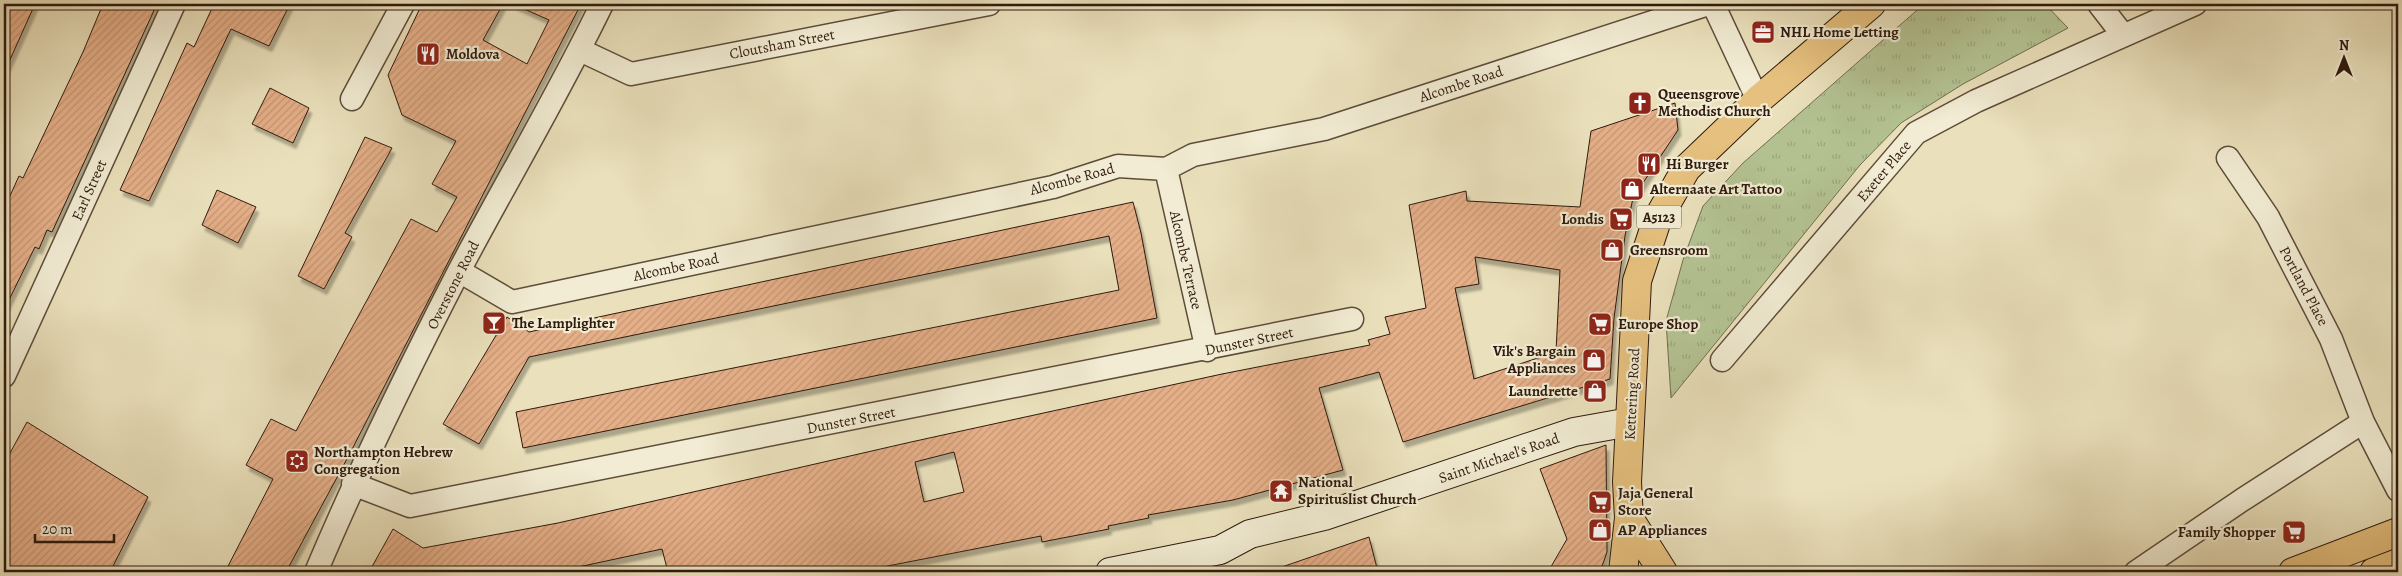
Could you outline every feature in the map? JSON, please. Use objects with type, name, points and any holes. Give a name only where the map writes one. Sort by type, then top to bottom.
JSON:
[{"type":"main road","name":"Kettering Road","points":[[1629,518],[1626,482],[1637,280],[1657,220],[1686,169],[1758,100],[1871,4]]},
{"type":"main road","name":"A5123","points":[[1622,572],[1629,518]]},
{"type":"main road","name":"A5123","points":[[1629,518],[1663,572]]},
{"type":"main road","points":[[2293,572],[2398,532]]},
{"type":"main road","points":[[2374,572],[2398,563]]},
{"type":"street","name":"Earl Street","points":[[4,376],[12,337],[174,4]]},
{"type":"street","points":[[352,99],[403,4]]},
{"type":"street","name":"Overstone Road","points":[[316,572],[353,484],[459,271],[580,50],[602,4]]},
{"type":"street","name":"Cloutsham Street","points":[[580,50],[631,74],[988,4]]},
{"type":"street","name":"Alcombe Road","points":[[459,271],[512,302],[1052,187],[1118,166],[1166,169],[1194,155],[1324,129],[1708,4]]},
{"type":"street","points":[[1713,4],[1758,100]]},
{"type":"street","points":[[2098,4],[2123,35]]},
{"type":"street","name":"Exeter Place","points":[[1722,360],[1916,133],[1976,101],[2195,4]]},
{"type":"street","name":"Portland Place","points":[[2228,158],[2268,217],[2331,339],[2363,422],[2398,490]]},
{"type":"street","name":"Alcombe Terrace","points":[[1166,169],[1207,350]]},
{"type":"street","name":"Dunster Street","points":[[353,484],[410,506],[1207,350],[1352,319]]},
{"type":"street","name":"Saint Michael's Road","points":[[1110,572],[1220,550],[1250,534],[1324,516],[1574,432],[1630,422]]},
{"type":"street","points":[[2136,572],[2363,422]]},
{"type":"green space","points":[[1924,4],[2045,4],[2068,28],[1963,84],[1901,123],[1860,165],[1671,398],[1666,321],[1683,260],[1703,206],[1743,163]]},
{"type":"building","points":[[4,4],[35,4],[4,73]]},
{"type":"building","points":[[103,4],[157,4],[52,232],[47,230],[39,249],[35,247],[4,310],[4,196],[9,198],[19,176],[23,178],[83,52]]},
{"type":"building","points":[[214,4],[290,4],[269,46],[231,29],[149,201],[120,190],[187,43],[194,47]]},
{"type":"building","points":[[422,4],[503,4],[483,40],[527,64],[549,20],[513,4],[581,4],[348,457],[286,572],[225,572],[273,479],[246,465],[271,419],[296,431],[411,219],[437,232],[457,197],[432,184],[456,141],[402,115],[388,75]]},
{"type":"building","points":[[270,88],[309,108],[293,143],[252,124]]},
{"type":"building","points":[[1675,103],[1678,130],[1633,198],[1625,236],[1614,318],[1610,379],[1403,442],[1379,372],[1319,388],[1343,470],[1233,500],[1148,515],[1149,518],[1108,526],[1109,529],[1042,542],[1041,536],[857,572],[668,572],[662,549],[569,569],[570,572],[369,572],[393,529],[423,548],[558,523],[911,442],[1222,374],[1370,345],[1368,340],[1390,334],[1385,317],[1426,308],[1409,205],[1466,191],[1467,201],[1580,207],[1591,131]],"holes":[[[1475,257],[1560,270],[1556,352],[1474,379],[1455,288],[1479,284]],[[954,452],[964,492],[924,502],[915,462]]]},
{"type":"building","points":[[365,137],[392,148],[345,233],[352,237],[324,289],[298,276]]},
{"type":"building","points":[[217,190],[256,207],[238,243],[202,225]]},
{"type":"building","points":[[1133,202],[1141,233],[1157,318],[523,448],[516,412],[1119,290],[1109,236],[529,357],[479,444],[443,424],[507,317],[529,332]]},
{"type":"building","points":[[27,422],[148,497],[110,572],[4,572],[4,464]]},
{"type":"building","points":[[1606,445],[1607,552],[1600,572],[1548,572],[1567,539],[1540,469]]},
{"type":"building","points":[[1369,537],[1378,572],[1276,572],[1276,569]]},
{"type":"place","name":"NHL Home Letting","points":[[1763,32]]},
{"type":"place","name":"Moldova","points":[[428,54]]},
{"type":"place","name":"Queensgrove Methodist Church","points":[[1640,103]]},
{"type":"place","name":"Hi Burger","points":[[1649,164]]},
{"type":"place","name":"Alternaate Art Tattoo","points":[[1632,189]]},
{"type":"place","name":"Londis","points":[[1621,219]]},
{"type":"place","name":"Greensroom","points":[[1612,250]]},
{"type":"place","name":"The Lamplighter","points":[[494,323]]},
{"type":"place","name":"Europe Shop","points":[[1600,324]]},
{"type":"place","name":"Vik's Bargain Appliances","points":[[1594,360]]},
{"type":"place","name":"Laundrette","points":[[1595,391]]},
{"type":"place","name":"Northampton Hebrew Congregation","points":[[297,461]]},
{"type":"place","name":"National Spirituslist Church","points":[[1281,491]]},
{"type":"place","name":"Jaja General Store","points":[[1600,502]]},
{"type":"place","name":"AP Appliances","points":[[1600,530]]},
{"type":"place","name":"Family Shopper","points":[[2294,532]]}]
